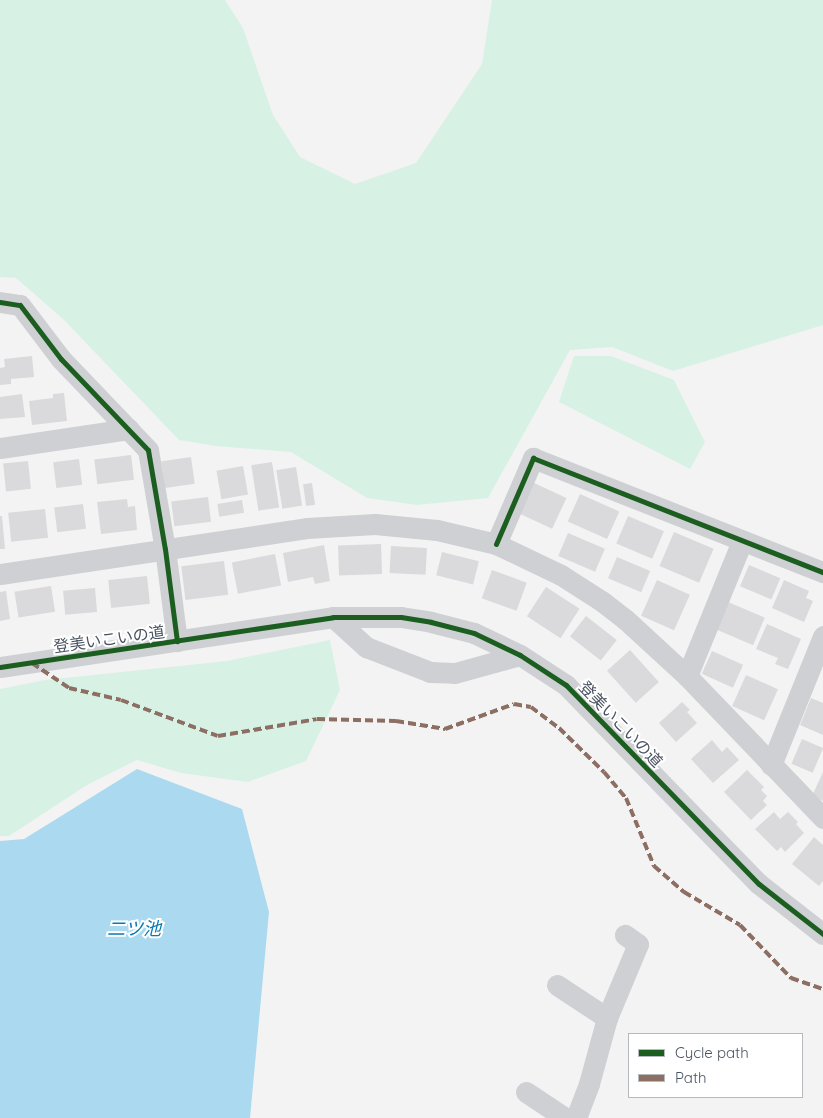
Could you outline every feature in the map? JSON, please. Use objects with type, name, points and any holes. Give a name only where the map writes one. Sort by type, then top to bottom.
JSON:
[{"type":"street","points":[[0,302],[20,304],[61,358],[148,450],[165,549],[177,641]]},
{"type":"street","points":[[0,448],[129,429]]},
{"type":"street","points":[[496,544],[532,458],[823,572]]},
{"type":"street","points":[[0,574],[307,528],[375,524],[437,530],[496,544],[561,575],[603,602],[686,676],[823,818]]},
{"type":"street","points":[[686,676],[742,541]]},
{"type":"street","name":"登美いこいの道","points":[[0,667],[333,617],[379,616],[431,622],[474,633],[520,655],[566,685],[759,884],[823,934]]},
{"type":"street","points":[[333,617],[366,647],[430,672],[455,673],[520,655]]},
{"type":"street","points":[[771,765],[823,636]]},
{"type":"street","points":[[576,1118],[589,1084],[607,1018],[638,944],[625,936]]},
{"type":"street","points":[[556,985],[607,1018]]},
{"type":"street","points":[[526,1092],[565,1118]]},
{"type":"green space","points":[[0,0],[225,0],[243,28],[273,115],[300,157],[355,184],[416,163],[482,64],[492,0],[823,0],[823,325],[673,371],[612,347],[570,350],[488,498],[417,505],[367,498],[291,452],[216,446],[179,440],[64,320],[16,278],[0,277]]},
{"type":"green space","points":[[574,356],[611,356],[674,380],[705,442],[690,469],[559,402]]},
{"type":"green space","points":[[330,640],[340,690],[306,761],[248,782],[181,773],[137,760],[87,785],[9,836],[0,836],[0,689],[45,680],[227,661]]},
{"type":"water","name":"二ツ池","points":[[137,769],[242,809],[269,912],[250,1118],[0,1118],[0,841],[24,839]]},
{"type":"building","points":[[32,356],[34,377],[11,379],[11,384],[0,385],[0,368],[5,367],[4,359]]},
{"type":"building","points":[[64,393],[67,421],[32,425],[29,401],[53,398],[53,394]]},
{"type":"building","points":[[22,394],[25,417],[0,419],[0,397]]},
{"type":"building","points":[[131,455],[134,480],[97,484],[94,460]]},
{"type":"building","points":[[191,457],[195,484],[165,488],[161,461]]},
{"type":"building","points":[[79,459],[82,485],[56,488],[53,462]]},
{"type":"building","points":[[28,461],[31,489],[6,491],[3,464]]},
{"type":"building","points":[[272,462],[279,507],[258,511],[251,465]]},
{"type":"building","points":[[243,466],[248,495],[221,499],[216,471]]},
{"type":"building","points":[[296,467],[302,506],[282,509],[276,470]]},
{"type":"building","points":[[532,482],[566,498],[552,529],[518,513]]},
{"type":"building","points":[[312,483],[315,505],[306,506],[303,484]]},
{"type":"building","points":[[580,494],[619,511],[607,539],[568,521]]},
{"type":"building","points":[[208,497],[211,522],[174,526],[171,502]]},
{"type":"building","points":[[127,499],[128,507],[135,506],[137,530],[101,534],[97,502]]},
{"type":"building","points":[[242,500],[244,513],[219,517],[217,504]]},
{"type":"building","points":[[83,504],[86,529],[57,532],[54,508]]},
{"type":"building","points":[[45,509],[48,538],[11,542],[8,513]]},
{"type":"building","points":[[0,516],[2,516],[5,549],[0,549]]},
{"type":"building","points":[[628,516],[664,531],[652,559],[616,544]]},
{"type":"building","points":[[674,532],[714,549],[699,583],[660,566]]},
{"type":"building","points":[[568,533],[605,549],[595,572],[558,556]]},
{"type":"building","points":[[381,544],[382,574],[339,575],[338,546]]},
{"type":"building","points":[[324,545],[330,581],[315,584],[313,577],[288,582],[283,553]]},
{"type":"building","points":[[391,546],[427,548],[426,575],[390,573]]},
{"type":"building","points":[[442,552],[479,561],[473,584],[436,575]]},
{"type":"building","points":[[275,554],[281,585],[238,594],[232,562]]},
{"type":"building","points":[[617,557],[650,571],[641,592],[608,578]]},
{"type":"building","points":[[224,561],[228,595],[185,600],[181,566]]},
{"type":"building","points":[[749,565],[780,578],[771,599],[740,586]]},
{"type":"building","points":[[492,570],[527,583],[517,611],[482,598]]},
{"type":"building","points":[[147,576],[150,604],[111,608],[108,580]]},
{"type":"building","points":[[657,580],[690,595],[674,630],[641,616]]},
{"type":"building","points":[[784,580],[809,591],[806,598],[813,601],[804,622],[772,608]]},
{"type":"building","points":[[51,586],[55,612],[19,617],[14,592]]},
{"type":"building","points":[[546,587],[580,609],[560,638],[527,616]]},
{"type":"building","points":[[95,588],[97,612],[65,615],[63,591]]},
{"type":"building","points":[[6,591],[10,619],[0,621],[0,592]]},
{"type":"building","points":[[728,602],[765,618],[753,645],[716,630]]},
{"type":"building","points":[[586,616],[617,640],[601,660],[570,636]]},
{"type":"building","points":[[767,624],[801,639],[788,669],[775,664],[778,658],[756,649]]},
{"type":"building","points":[[630,650],[659,682],[636,703],[607,671]]},
{"type":"building","points":[[712,651],[743,665],[733,688],[702,674]]},
{"type":"building","points":[[746,675],[778,689],[764,720],[732,706]]},
{"type":"building","points":[[811,698],[823,703],[823,735],[800,725]]},
{"type":"building","points":[[682,702],[690,710],[687,712],[697,723],[676,742],[659,723]]},
{"type":"building","points":[[802,739],[823,748],[813,773],[791,764]]},
{"type":"building","points":[[712,740],[722,752],[727,747],[739,760],[713,783],[691,759]]},
{"type":"building","points":[[747,770],[764,787],[761,790],[767,796],[763,801],[767,805],[751,820],[724,792]]},
{"type":"building","points":[[823,772],[823,801],[812,796]]},
{"type":"building","points":[[774,812],[780,819],[788,812],[798,822],[796,824],[804,833],[785,852],[781,847],[777,851],[755,829]]},
{"type":"building","points":[[814,837],[823,845],[823,881],[819,886],[792,864]]},
{"type":"marked path","points":[[32,663],[69,688],[121,700],[218,736],[317,719],[396,721],[445,729],[514,704],[531,707],[559,728],[604,772],[626,798],[654,866],[684,892],[740,925],[791,978],[823,989]]},
{"type":"cycle path","points":[[0,302],[20,305],[61,359],[148,450],[165,549],[177,641]]},
{"type":"cycle path","points":[[496,544],[533,458],[823,572]]},
{"type":"cycle path","points":[[0,667],[333,617],[401,617],[431,622],[474,633],[520,655],[566,685],[759,884],[823,934]]}]
